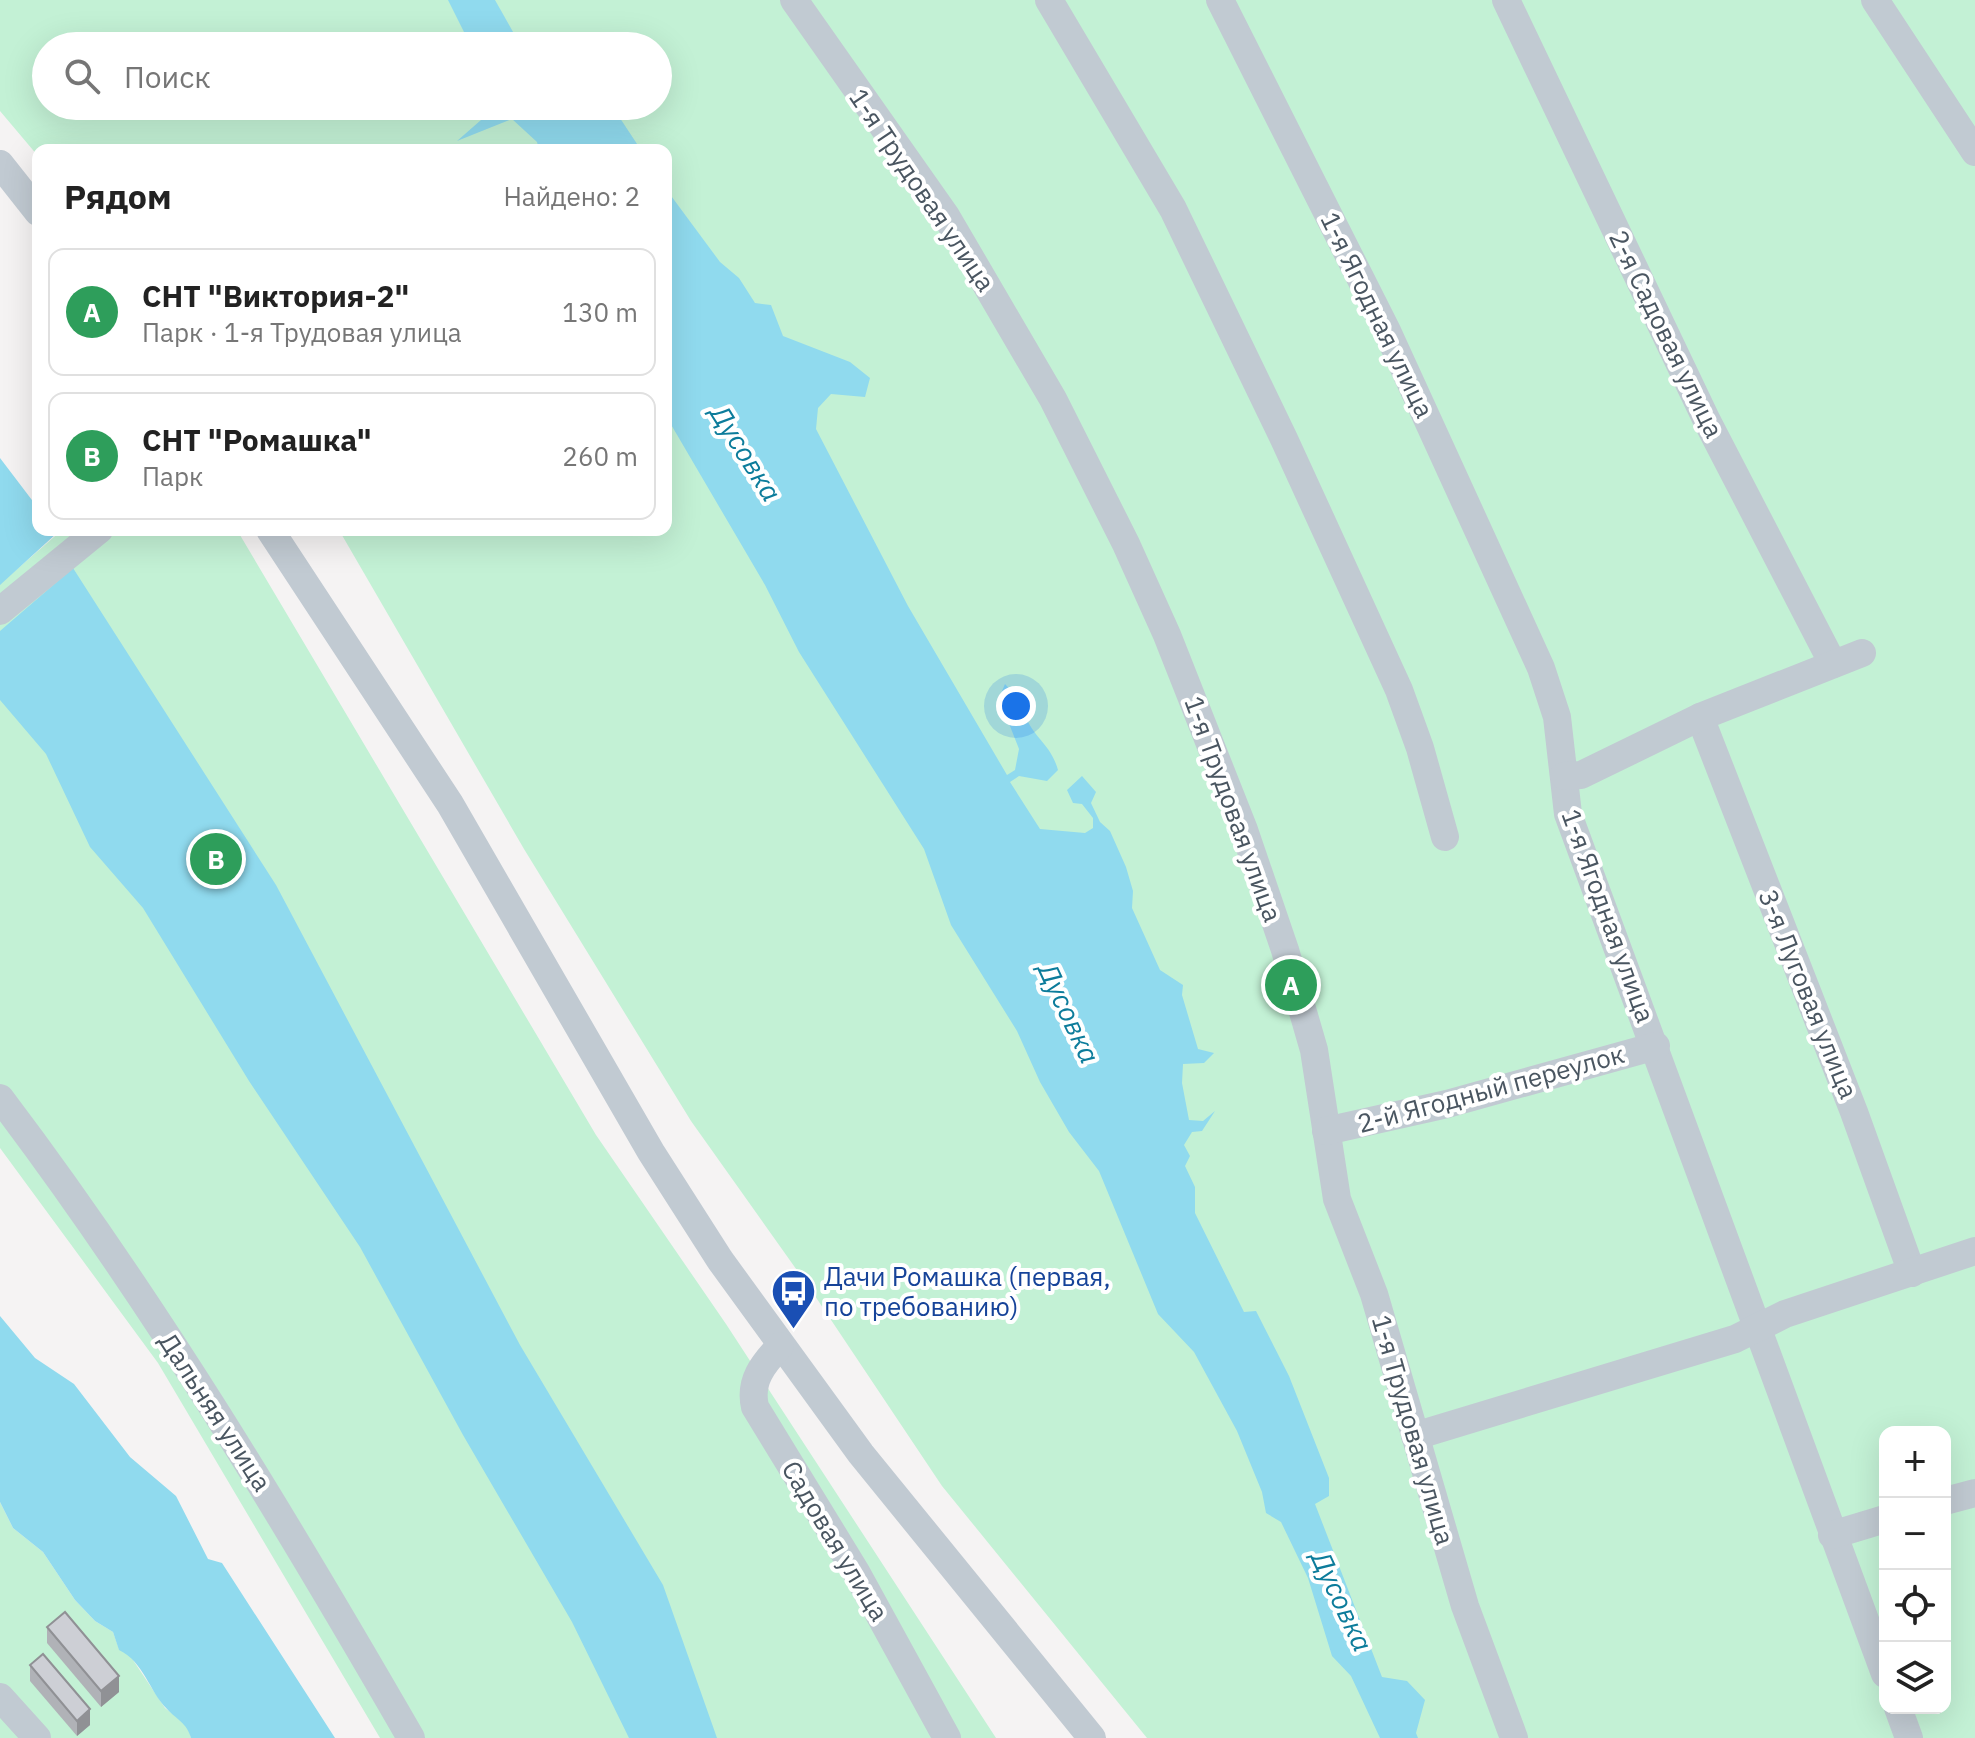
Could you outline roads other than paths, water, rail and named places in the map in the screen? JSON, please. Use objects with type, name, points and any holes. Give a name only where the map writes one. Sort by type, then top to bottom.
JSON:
[{"type":"street","name":"1-я Трудовая улица","points":[[794,0],[946,216],[1053,399],[1126,544],[1208,737],[1285,950],[1314,1050],[1337,1199],[1374,1294],[1465,1606],[1514,1738]]},
{"type":"street","points":[[1049,0],[1173,209],[1284,439],[1399,690],[1420,748],[1445,837]]},
{"type":"street","name":"1-я Ягодная улица","points":[[1220,0],[1387,331],[1541,668],[1557,717],[1568,814],[1879,1658]]},
{"type":"street","name":"2-я Садовая улица","points":[[1506,0],[1707,421],[1833,664]]},
{"type":"street","points":[[1875,0],[1975,152]]},
{"type":"street","points":[[0,164],[32,204]]},
{"type":"street","points":[[0,611],[92,536]]},
{"type":"street","points":[[274,536],[450,804],[651,1152],[780,1346],[871,1466],[1092,1738]]},
{"type":"street","points":[[1564,776],[1581,775],[1700,717],[1862,653]]},
{"type":"street","name":"3-я Луговая улица","points":[[1700,717],[1854,1112],[1912,1273]]},
{"type":"street","name":"2-й Ягодный переулок","points":[[1326,1131],[1447,1104],[1656,1046]]},
{"type":"street","name":"Дальняя улица","points":[[0,1098],[68,1188],[228,1429],[411,1738]]},
{"type":"street","points":[[1415,1436],[1735,1339],[1785,1314],[1975,1251]]},
{"type":"street","name":"Садовая улица","points":[[780,1346],[762,1366],[754,1382],[755,1407],[856,1572],[947,1738]]},
{"type":"street","points":[[1951,1499],[1975,1493]]},
{"type":"street","points":[[1832,1535],[1879,1521]]},
{"type":"street","points":[[0,1697],[37,1738]]},
{"type":"street","points":[[1900,1714],[1909,1738]]},
{"type":"water","points":[[448,0],[495,0],[513,32],[464,32]]},
{"type":"water","points":[[481,120],[510,120],[457,141]]},
{"type":"water","points":[[513,120],[621,120],[637,144],[538,144]]},
{"type":"water","name":"Дусовка","points":[[672,197],[720,262],[739,278],[755,303],[771,305],[783,336],[850,362],[870,378],[865,397],[831,394],[818,408],[816,429],[908,606],[1007,775],[1015,770],[1019,749],[999,698],[1005,684],[1052,755],[1058,770],[1047,781],[1019,776],[1010,782],[1040,829],[1085,833],[1093,828],[1093,818],[1082,804],[1073,803],[1067,790],[1082,776],[1096,792],[1091,803],[1100,822],[1110,831],[1126,867],[1133,891],[1132,908],[1160,970],[1183,985],[1182,995],[1198,1049],[1214,1053],[1204,1063],[1183,1064],[1182,1083],[1189,1120],[1203,1121],[1215,1111],[1202,1131],[1192,1132],[1184,1145],[1190,1156],[1185,1166],[1195,1187],[1195,1213],[1244,1312],[1256,1311],[1289,1376],[1329,1478],[1329,1496],[1315,1504],[1382,1677],[1407,1681],[1425,1700],[1416,1733],[1418,1738],[1380,1738],[1351,1676],[1332,1656],[1308,1578],[1281,1522],[1266,1513],[1262,1492],[1237,1431],[1194,1352],[1158,1314],[1099,1171],[1069,1132],[1040,1082],[1017,1031],[951,925],[924,849],[799,652],[765,585],[672,426]]},
{"type":"water","points":[[0,458],[32,500],[32,536],[54,536],[0,585]]},
{"type":"water","points":[[73,568],[276,885],[520,1345],[663,1585],[717,1738],[629,1738],[572,1622],[463,1435],[360,1247],[249,1081],[143,908],[90,847],[46,754],[0,700],[0,631]]},
{"type":"water","points":[[0,1316],[35,1358],[74,1384],[130,1457],[176,1496],[208,1559],[222,1563],[335,1738],[191,1738],[184,1725],[161,1702],[135,1662],[119,1650],[113,1632],[95,1621],[75,1600],[43,1552],[13,1528],[0,1502]]},
{"type":"place","name":"СНТ \"Ромашка\"","points":[[216,859]]},
{"type":"place","name":"СНТ \"Виктория-2\"","points":[[1291,985]]},
{"type":"place","name":"Дачи Ромашка (первая, по требованию)","points":[[793,1331]]}]
